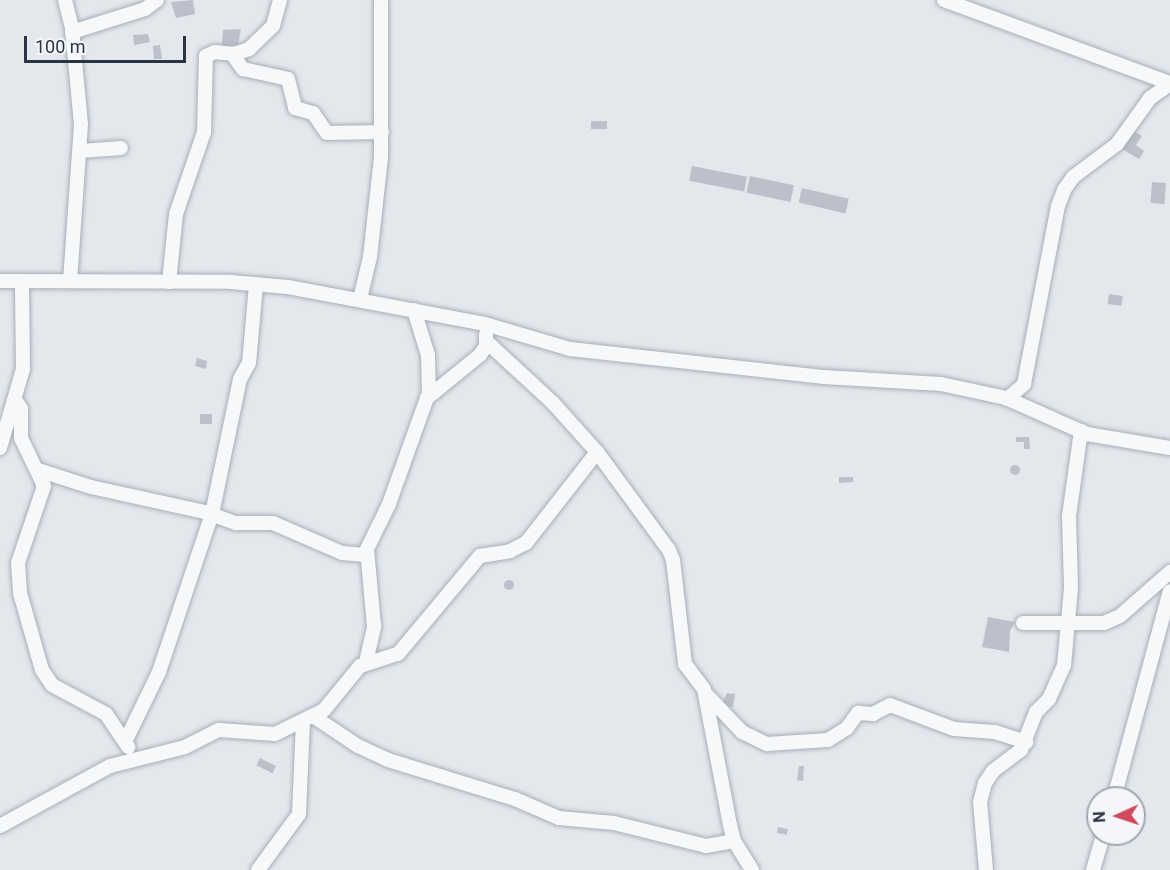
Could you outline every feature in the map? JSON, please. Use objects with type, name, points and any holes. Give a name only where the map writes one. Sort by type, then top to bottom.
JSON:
[{"type":"street","points":[[65,0],[72,32],[81,151],[70,280]]},
{"type":"street","points":[[72,32],[145,9],[157,0]]},
{"type":"street","points":[[169,282],[176,214],[204,132],[204,60],[211,53],[232,54],[249,49],[267,33],[280,0]]},
{"type":"street","points":[[360,299],[371,247],[382,132],[381,0]]},
{"type":"street","points":[[944,0],[1170,84]]},
{"type":"street","points":[[232,54],[247,71],[288,79],[296,108],[313,113],[327,133],[382,132]]},
{"type":"street","points":[[1007,399],[1023,384],[1058,206],[1064,190],[1080,171],[1117,144],[1150,98],[1170,84]]},
{"type":"street","points":[[81,151],[121,148]]},
{"type":"street","points":[[0,448],[23,369],[21,280]]},
{"type":"street","points":[[0,281],[70,280],[256,284],[360,299],[485,324],[570,349],[824,378],[941,384],[1007,399],[1081,431],[1170,448]]},
{"type":"street","points":[[125,742],[159,672],[212,514],[240,379],[249,363],[256,284]]},
{"type":"street","points":[[0,826],[110,766],[185,747],[219,730],[275,734],[308,719],[334,702],[366,662],[374,626],[366,555],[389,504],[429,395],[428,355],[414,310]]},
{"type":"street","points":[[429,395],[480,355],[487,342],[485,324]]},
{"type":"street","points":[[487,342],[553,403],[597,452],[672,555],[684,661],[706,694],[742,732],[767,744],[828,740],[847,728],[858,713],[873,714],[890,705],[954,729],[995,732],[1026,742]]},
{"type":"street","points":[[15,399],[21,409],[24,447],[38,470],[43,495],[20,554],[18,577],[42,670],[52,685],[106,714],[135,759]]},
{"type":"street","points":[[986,870],[981,794],[989,775],[1010,761],[1026,742],[1036,712],[1049,699],[1064,666],[1069,626],[1069,516],[1081,431]]},
{"type":"street","points":[[366,662],[398,654],[480,556],[510,551],[525,543],[597,452]]},
{"type":"street","points":[[38,470],[91,488],[212,514],[236,523],[273,522],[342,552],[366,555]]},
{"type":"street","points":[[1023,623],[1069,626],[1111,620],[1170,572]]},
{"type":"street","points":[[1117,786],[1170,591]]},
{"type":"street","points":[[706,694],[734,841],[752,870]]},
{"type":"street","points":[[308,719],[388,760],[515,799],[554,816],[614,824],[706,846],[734,841]]},
{"type":"street","points":[[258,870],[299,814],[308,719]]},
{"type":"street","points":[[1093,870],[1100,846]]},
{"type":"building","points":[[193,0],[195,14],[176,18],[171,2]]},
{"type":"building","points":[[241,29],[238,45],[222,46],[223,30]]},
{"type":"building","points":[[148,34],[150,42],[134,45],[133,35]]},
{"type":"building","points":[[160,45],[162,59],[154,59],[153,46]]},
{"type":"building","points":[[591,121],[607,121],[607,129],[591,129]]},
{"type":"building","points":[[1133,131],[1142,136],[1136,145],[1144,151],[1139,159],[1122,149]]},
{"type":"building","points":[[692,166],[747,177],[744,191],[689,181]]},
{"type":"building","points":[[750,176],[794,185],[790,202],[746,193]]},
{"type":"building","points":[[1152,182],[1166,183],[1165,204],[1151,203]]},
{"type":"building","points":[[802,188],[849,199],[845,213],[799,203]]},
{"type":"building","points":[[1109,294],[1123,296],[1121,306],[1108,304]]},
{"type":"building","points":[[197,358],[207,361],[206,369],[195,366]]},
{"type":"building","points":[[200,414],[212,414],[212,424],[200,424]]},
{"type":"building","points":[[1016,437],[1029,437],[1030,449],[1024,449],[1024,442],[1016,442]]},
{"type":"building","points":[[1015,465],[1019,466],[1019,474],[1015,475],[1011,474],[1010,470],[1011,466]]},
{"type":"building","points":[[839,477],[853,477],[853,482],[839,483]]},
{"type":"building","points":[[509,580],[513,581],[513,589],[509,590],[505,589],[504,585],[505,581]]},
{"type":"building","points":[[988,617],[1015,622],[1010,631],[1009,652],[982,647]]},
{"type":"building","points":[[727,693],[735,694],[733,707],[721,705]]},
{"type":"building","points":[[260,758],[276,766],[272,773],[256,765]]},
{"type":"building","points":[[799,766],[804,766],[803,781],[797,780]]},
{"type":"building","points":[[778,827],[788,829],[787,835],[777,833]]}]
